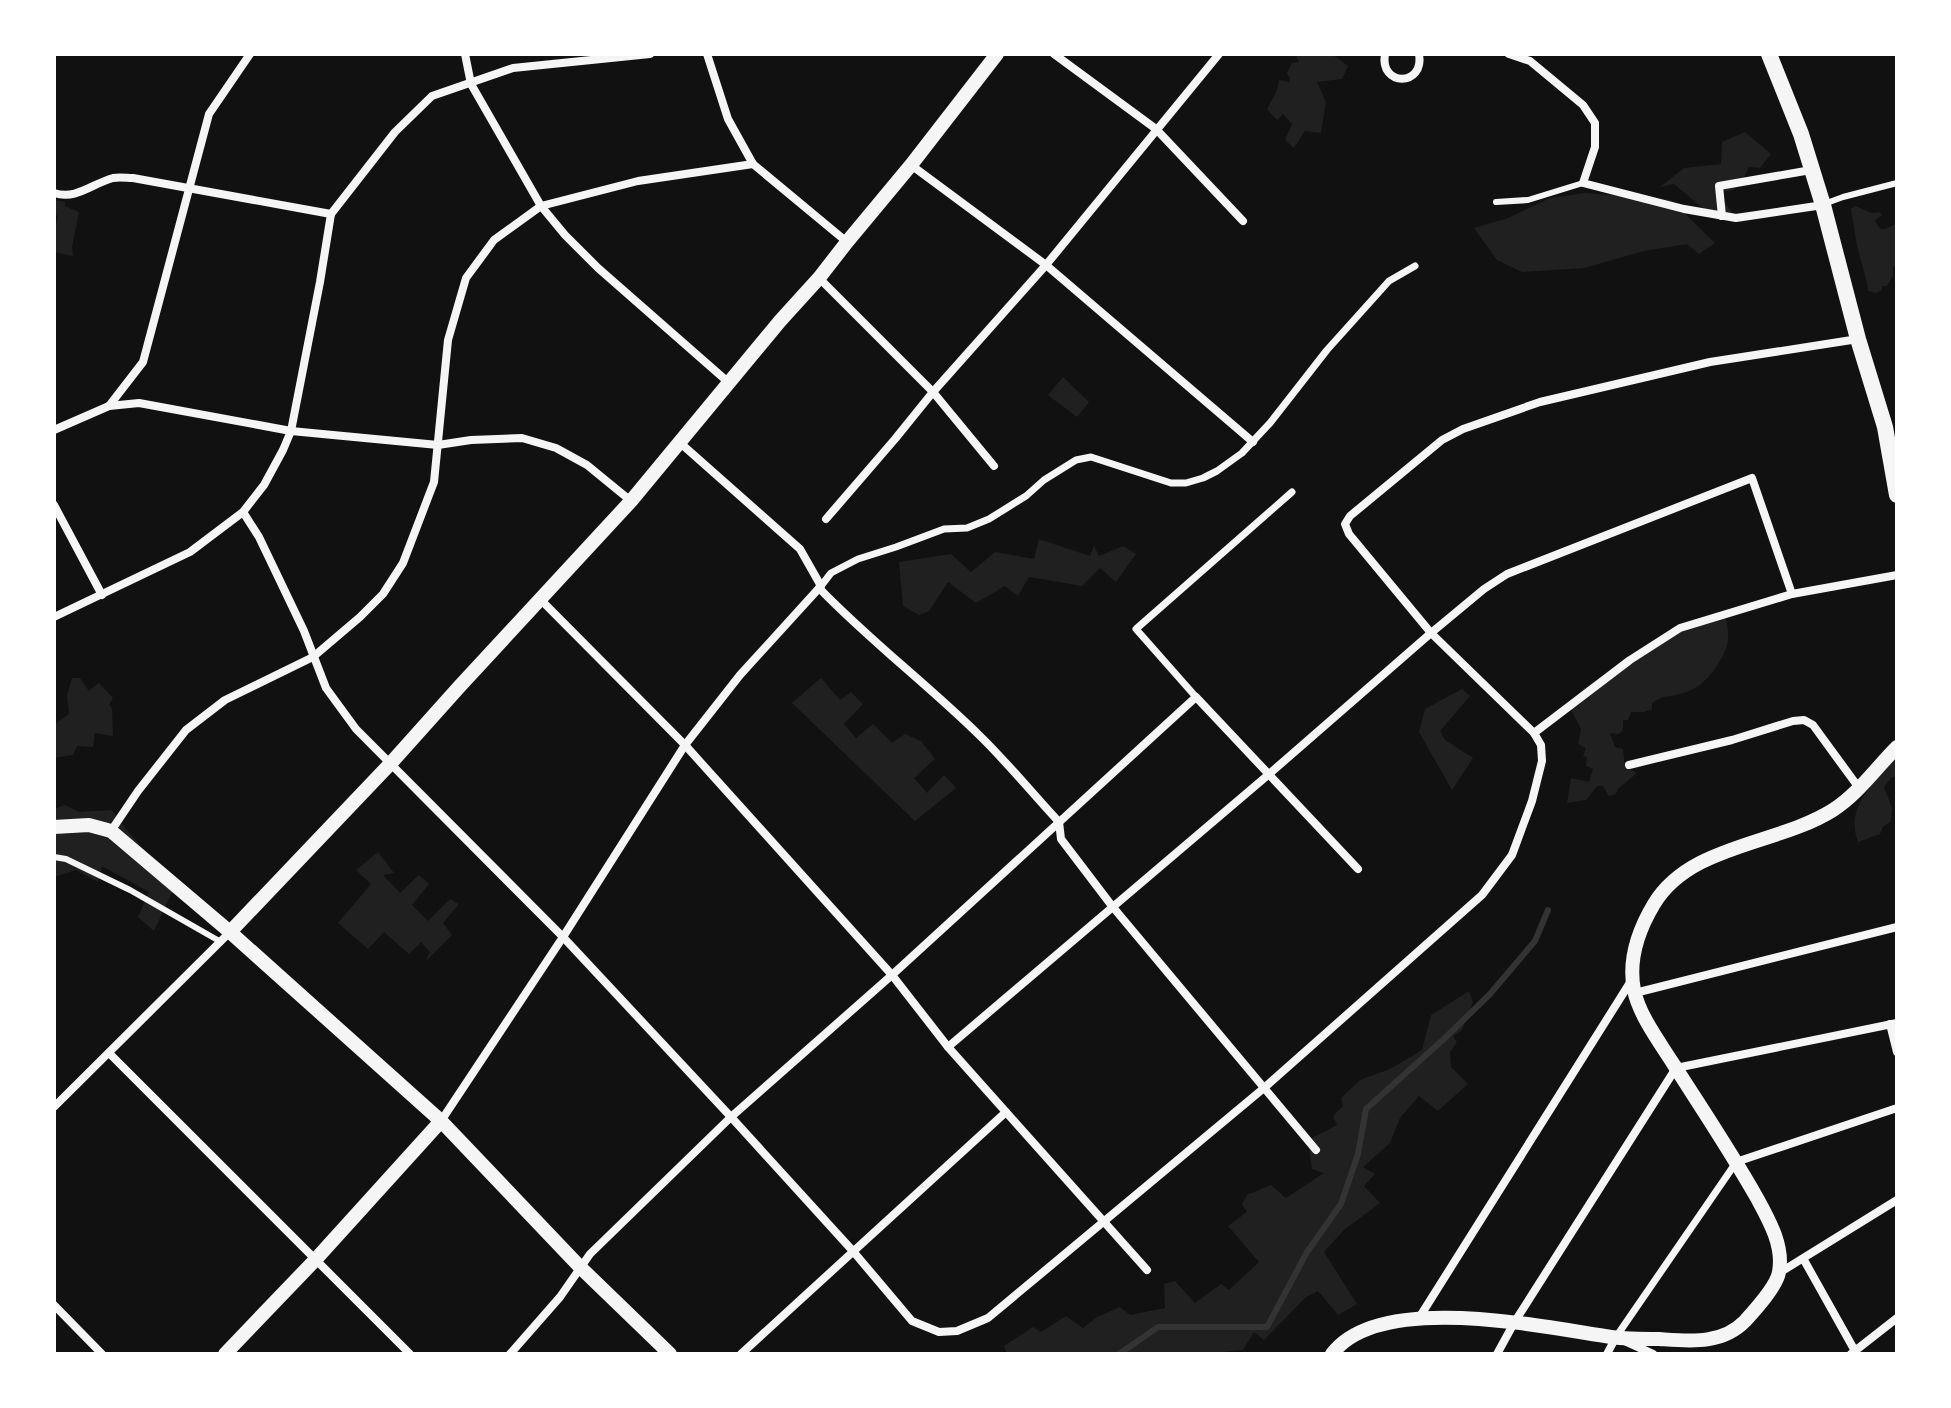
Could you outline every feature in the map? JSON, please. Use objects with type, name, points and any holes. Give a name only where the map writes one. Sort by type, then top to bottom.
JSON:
[{"type":"main road","points":[[1769,54],[1801,134],[1823,205],[1885,427],[1897,495]]},
{"type":"street","points":[[109,406],[143,362],[209,114],[250,54]]},
{"type":"street","points":[[465,54],[471,84],[541,206],[598,268],[728,382]]},
{"type":"street","points":[[54,617],[190,552],[243,512],[264,485],[291,431],[331,214],[395,132],[432,96],[513,68],[650,54]]},
{"type":"street","points":[[707,54],[728,119],[753,164],[847,242]]},
{"type":"street","points":[[54,1107],[225,937],[391,763],[631,501],[678,441],[819,278],[997,54]]},
{"type":"street","points":[[1054,54],[1156,129],[1243,221]]},
{"type":"street","points":[[826,519],[1046,265],[1219,54]]},
{"type":"street","points":[[1385,54],[1385,68],[1395,78],[1402,79],[1409,78],[1419,67],[1419,54]]},
{"type":"street","points":[[1509,54],[1530,61],[1583,105],[1595,123],[1595,147],[1583,183],[1684,209],[1736,218],[1823,205]]},
{"type":"street","points":[[111,831],[186,730],[225,700],[313,657],[383,594],[403,563],[434,482],[448,340],[466,278],[494,240],[541,206],[638,181],[753,164]]},
{"type":"street","points":[[911,165],[1046,265],[1253,442]]},
{"type":"street","points":[[1722,216],[1719,186],[1812,170]]},
{"type":"street","points":[[54,193],[63,196],[80,194],[115,177],[133,178],[331,214]]},
{"type":"street","points":[[225,1354],[441,1121],[685,745],[740,675],[831,573],[858,559],[944,529],[967,528],[989,519],[1076,460],[1091,457],[1171,483],[1186,483],[1217,471],[1253,442],[1327,350],[1389,281],[1415,266]]},
{"type":"street","points":[[819,278],[933,392],[994,466]]},
{"type":"street","points":[[243,512],[259,537],[304,631],[326,688],[356,729],[563,937],[852,1250],[912,1321],[939,1332],[957,1331],[988,1318],[1264,1088],[1482,895],[1512,855],[1532,801],[1542,761],[1541,745],[1534,733],[1431,633],[1349,534],[1345,524],[1350,516],[1442,440],[1540,402],[1710,362],[1858,339]]},
{"type":"street","points":[[54,430],[109,406],[139,403],[291,431],[438,445],[522,438],[556,448],[587,465],[631,501]]},
{"type":"street","points":[[678,441],[800,549],[820,587],[843,613],[981,736],[1059,822],[1061,839],[1112,906],[1316,1150]]},
{"type":"street","points":[[948,1047],[1431,633],[1507,574],[1752,478],[1792,594]]},
{"type":"street","points":[[1292,492],[1136,629],[1358,869]]},
{"type":"street","points":[[54,505],[102,595]]},
{"type":"street","points":[[1534,733],[1630,660],[1680,628],[1792,594],[1897,575]]},
{"type":"street","points":[[540,599],[685,745],[892,975],[948,1047],[1147,1270]]},
{"type":"street","points":[[510,1354],[560,1297],[590,1254],[731,1117],[892,975],[1196,697]]},
{"type":"street","points":[[1629,765],[1804,720],[1813,725],[1859,788]]},
{"type":"street","points":[[1332,1354],[1354,1334],[1369,1327],[1419,1318],[1514,1323],[1616,1337],[1698,1341],[1713,1339],[1742,1324],[1779,1273],[1779,1246],[1768,1219],[1736,1162],[1651,1028],[1634,986],[1634,955],[1641,928],[1656,900],[1679,875],[1710,858],[1831,812],[1852,796],[1897,747]]},
{"type":"street","points":[[54,827],[89,825],[111,831],[225,937],[441,1121],[581,1268],[670,1354]]},
{"type":"street","points":[[1419,1318],[1634,986],[1897,927]]},
{"type":"street","points":[[1497,1354],[1676,1068],[1893,1023],[1897,1052]]},
{"type":"street","points":[[109,1053],[410,1354]]},
{"type":"street","points":[[1607,1354],[1736,1162],[1897,1108]]},
{"type":"street","points":[[741,1354],[1006,1112]]},
{"type":"street","points":[[1779,1273],[1897,1200]]},
{"type":"street","points":[[1804,1260],[1853,1353],[1897,1318]]},
{"type":"street","points":[[54,1305],[102,1354]]},
{"type":"street","points":[[1616,1337],[1653,1354]]},
{"type":"lane","points":[[1496,202],[1528,200],[1583,183]]},
{"type":"lane","points":[[1823,205],[1897,183]]},
{"type":"lane","points":[[54,857],[66,859],[225,937]]},
{"type":"shaded area","points":[[1295,54],[1332,54],[1348,66],[1342,79],[1317,82],[1326,102],[1321,133],[1305,131],[1294,148],[1285,140],[1292,124],[1283,114],[1277,120],[1267,109],[1279,80],[1289,82],[1287,73],[1292,63],[1299,62]]},
{"type":"shaded area","points":[[1745,132],[1771,154],[1760,168],[1749,167],[1734,189],[1717,191],[1736,218],[1705,210],[1674,184],[1660,187],[1684,168],[1721,164],[1722,142]]},
{"type":"shaded area","points":[[1585,193],[1671,200],[1715,243],[1699,254],[1687,244],[1644,251],[1584,268],[1522,272],[1497,260],[1474,228],[1508,218],[1550,198]]},
{"type":"shaded area","points":[[54,200],[65,202],[65,206],[79,212],[73,256],[54,252],[58,216],[54,214]]},
{"type":"shaded area","points":[[1855,206],[1872,213],[1879,212],[1882,215],[1875,220],[1879,228],[1897,226],[1897,267],[1893,266],[1893,276],[1887,286],[1882,286],[1882,290],[1876,293],[1868,291],[1857,246],[1851,209]]},
{"type":"shaded area","points":[[1063,377],[1089,402],[1077,417],[1048,395]]},
{"type":"shaded area","points":[[1039,539],[1090,556],[1094,546],[1099,556],[1123,546],[1136,554],[1116,582],[1100,568],[1082,586],[1029,577],[1018,596],[1005,586],[976,603],[948,582],[929,611],[919,615],[903,606],[899,562],[951,554],[971,572],[995,552],[1034,559]]},
{"type":"shaded area","points":[[1725,616],[1727,644],[1707,679],[1689,691],[1656,700],[1652,703],[1652,709],[1631,712],[1628,720],[1623,720],[1623,730],[1619,734],[1610,733],[1615,747],[1623,749],[1625,767],[1637,773],[1616,794],[1609,796],[1603,786],[1597,786],[1586,800],[1567,803],[1571,778],[1589,782],[1593,769],[1586,766],[1587,757],[1583,756],[1586,748],[1578,744],[1581,729],[1571,709],[1576,697],[1583,689],[1683,623]]},
{"type":"shaded area","points":[[72,678],[80,678],[89,691],[99,683],[113,698],[109,705],[112,709],[113,736],[95,733],[93,747],[77,746],[73,755],[54,758],[54,725],[69,714],[67,695]]},
{"type":"shaded area","points":[[821,678],[840,700],[851,692],[863,704],[844,724],[856,738],[873,724],[892,743],[905,734],[921,741],[935,759],[914,778],[927,793],[944,775],[956,788],[915,821],[792,703]]},
{"type":"shaded area","points":[[1462,689],[1470,696],[1440,731],[1445,740],[1473,758],[1452,790],[1419,732],[1425,709]]},
{"type":"shaded area","points":[[1897,755],[1897,776],[1884,787],[1892,808],[1891,821],[1880,834],[1858,842],[1855,816],[1859,805]]},
{"type":"shaded area","points":[[65,805],[79,812],[112,810],[175,886],[154,931],[138,917],[149,892],[102,866],[98,882],[76,870],[54,877],[54,809]]},
{"type":"shaded area","points":[[378,852],[394,873],[383,875],[400,893],[419,875],[429,884],[412,905],[428,921],[450,899],[459,904],[443,923],[452,935],[425,962],[430,952],[421,942],[409,954],[384,932],[368,949],[338,923],[371,884],[356,870]]},
{"type":"shaded area","points":[[1469,991],[1473,1002],[1462,1030],[1453,1036],[1457,1042],[1450,1052],[1451,1067],[1468,1084],[1438,1111],[1419,1096],[1400,1118],[1390,1143],[1363,1167],[1375,1174],[1364,1186],[1380,1203],[1344,1230],[1324,1252],[1357,1304],[1338,1315],[1318,1291],[1306,1297],[1264,1340],[1254,1332],[1243,1350],[1201,1354],[1007,1354],[1004,1346],[1033,1327],[1041,1332],[1066,1316],[1083,1328],[1097,1317],[1120,1307],[1130,1315],[1165,1308],[1164,1284],[1175,1281],[1195,1303],[1221,1284],[1229,1290],[1259,1262],[1228,1226],[1247,1212],[1242,1204],[1247,1195],[1271,1185],[1286,1198],[1324,1173],[1312,1169],[1308,1140],[1337,1125],[1333,1116],[1343,1106],[1341,1098],[1360,1080],[1390,1069],[1422,1050],[1431,1015]]},
{"type":"waterway","points":[[1119,1354],[1158,1327],[1267,1327],[1307,1252],[1341,1204],[1358,1154],[1366,1109],[1490,994],[1535,941],[1548,910]]}]
